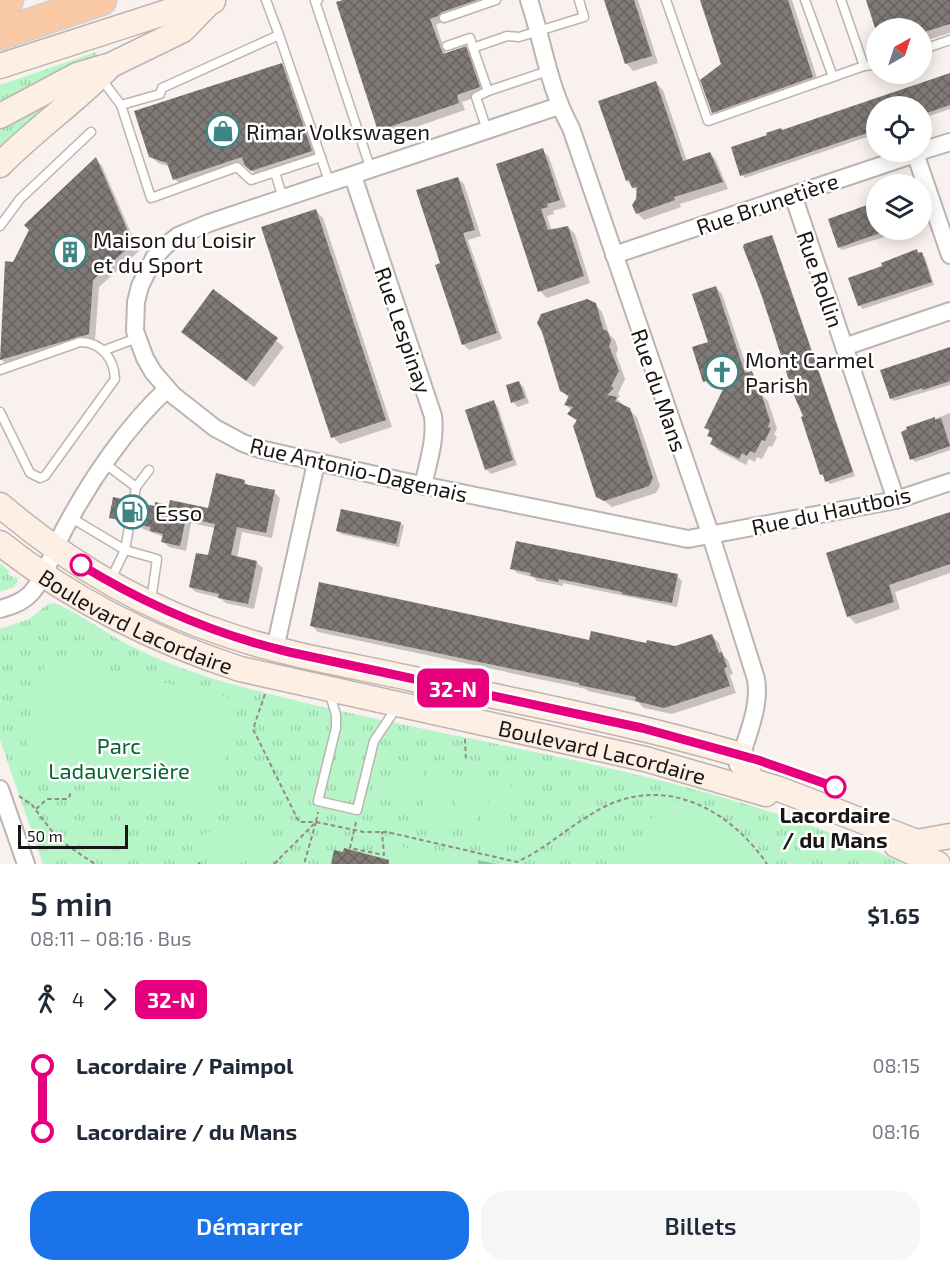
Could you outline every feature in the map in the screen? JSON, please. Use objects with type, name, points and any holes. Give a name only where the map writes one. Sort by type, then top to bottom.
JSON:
[{"type":"highway","points":[[0,3],[8,0]]},
{"type":"highway","points":[[0,34],[101,0]]},
{"type":"main road","points":[[0,66],[173,10],[212,1]]},
{"type":"main road","points":[[0,165],[25,140],[88,89],[105,71],[183,30],[212,1]]},
{"type":"main road","points":[[0,116],[77,75],[105,71]]},
{"type":"main road","name":"Boulevard Lacordaire","points":[[0,505],[55,548],[109,582],[150,604],[226,635],[275,649],[626,724],[741,755]]},
{"type":"main road","name":"Boulevard Lacordaire","points":[[0,543],[42,575],[119,621],[183,650],[240,669],[328,691],[629,755],[733,783],[828,816],[937,864]]},
{"type":"main road","points":[[741,755],[752,781],[799,796],[917,842],[950,837]]},
{"type":"main road","points":[[937,864],[950,837]]},
{"type":"street","name":"Rue du Mans","points":[[529,0],[559,106],[571,128],[711,536],[757,686],[751,724],[733,783]]},
{"type":"street","name":"Rue Antonio-Dagenais","points":[[559,106],[191,230],[165,246],[154,258],[140,286],[136,302],[137,338],[149,365],[167,388],[203,420],[229,436],[260,449],[423,486],[688,539],[711,536]]},
{"type":"street","name":"Rue Brunetière","points":[[932,148],[950,142]]},
{"type":"street","name":"Rue Brunetière","points":[[614,255],[890,162]]},
{"type":"street","points":[[922,162],[950,255]]},
{"type":"street","name":"Rue Lespinay","points":[[353,176],[433,416],[433,441],[423,486]]},
{"type":"street","name":"Rue Rollin","points":[[793,195],[896,500]]},
{"type":"street","points":[[844,347],[950,311]]},
{"type":"street","points":[[0,609],[28,596],[42,575],[70,517],[104,463],[167,388]]},
{"type":"street","points":[[275,649],[316,463]]},
{"type":"street","name":"Rue du Hautbois","points":[[711,536],[896,500],[950,482]]},
{"type":"street","points":[[0,789],[26,864]]},
{"type":"lane","points":[[266,0],[330,184]]},
{"type":"lane","points":[[318,0],[315,1],[371,170]]},
{"type":"lane","points":[[444,18],[493,0]]},
{"type":"lane","points":[[473,48],[507,36],[519,37],[584,17],[579,0]]},
{"type":"lane","points":[[666,0],[708,121],[864,66],[841,0]]},
{"type":"lane","points":[[805,0],[833,77]]},
{"type":"lane","points":[[121,105],[160,94],[162,88],[279,34]]},
{"type":"lane","points":[[447,46],[470,38],[488,90]]},
{"type":"lane","points":[[932,46],[950,40]]},
{"type":"lane","points":[[105,71],[121,105],[151,198],[237,167],[251,180],[321,157]]},
{"type":"lane","points":[[487,130],[476,97],[488,90],[548,71]]},
{"type":"lane","points":[[0,226],[20,199],[91,132]]},
{"type":"lane","points":[[275,172],[283,199]]},
{"type":"lane","points":[[105,350],[137,338]]},
{"type":"lane","points":[[0,370],[80,342],[92,342],[105,350],[115,379],[45,476],[40,478],[30,473],[0,412]]},
{"type":"lane","points":[[104,463],[136,487]]},
{"type":"lane","points":[[109,582],[124,550],[136,487],[150,470]]},
{"type":"lane","points":[[70,517],[124,550],[157,559],[150,604]]},
{"type":"lane","points":[[328,691],[336,715],[336,728],[318,801],[357,810],[374,741],[399,705]]},
{"type":"path","points":[[266,691],[253,729],[299,822],[316,822],[354,830],[382,832],[499,861],[517,862],[605,807],[642,795],[661,794],[705,807],[724,818],[745,835],[767,864]]},
{"type":"path","points":[[464,734],[466,761]]},
{"type":"path","points":[[36,809],[47,799],[66,800],[71,791]]},
{"type":"path","points":[[16,794],[36,809],[51,830],[68,846],[92,863]]},
{"type":"path","points":[[304,864],[318,812]]},
{"type":"path","points":[[357,818],[351,848],[384,855],[382,832]]},
{"type":"path","points":[[274,864],[316,822]]},
{"type":"green space","points":[[96,52],[97,55],[0,106],[0,85]]},
{"type":"green space","points":[[55,100],[0,152],[0,130]]},
{"type":"green space","points":[[0,563],[9,571],[8,574],[14,578],[16,576],[18,581],[14,587],[0,592]]},
{"type":"green space","name":"Parc Ladauversière","points":[[54,603],[72,611],[138,650],[207,677],[319,706],[658,780],[741,803],[824,830],[904,864],[43,864],[0,740],[0,629],[29,619],[48,604]]},
{"type":"green space","points":[[46,656],[237,699],[213,808],[22,766]]},
{"type":"green space","points":[[400,761],[424,766],[412,817],[389,811]]},
{"type":"green space","points":[[431,768],[455,774],[443,824],[420,819]]},
{"type":"green space","points":[[462,775],[486,780],[474,831],[451,826]]},
{"type":"green space","points":[[494,782],[517,787],[506,838],[482,833]]},
{"type":"green space","points":[[662,797],[694,807],[720,820],[744,839],[765,864],[630,864]]},
{"type":"green space","points":[[254,817],[266,854],[236,864],[208,864],[198,836]]},
{"type":"green space","points":[[390,844],[475,863],[477,858],[504,864],[385,864]]},
{"type":"building","points":[[343,0],[477,0],[442,12],[430,19],[443,54],[466,46],[480,87],[457,95],[459,103],[378,131],[336,2]]},
{"type":"building","points":[[604,0],[634,0],[652,56],[625,64]]},
{"type":"building","points":[[700,0],[788,0],[813,77],[712,113],[700,80],[721,64]]},
{"type":"building","points":[[866,0],[950,0],[950,24],[932,30],[932,18],[872,18]]},
{"type":"building","name":"Rimar Volkswagen","points":[[282,63],[312,151],[251,171],[245,166],[242,157],[173,180],[167,163],[149,157],[134,111]]},
{"type":"building","points":[[950,73],[950,105],[932,111],[932,96],[882,96],[918,84],[932,84],[932,79]]},
{"type":"building","points":[[656,81],[683,161],[710,152],[723,182],[674,197],[675,200],[636,214],[632,205],[636,199],[637,187],[632,188],[629,180],[626,181],[598,101]]},
{"type":"building","points":[[866,102],[866,133],[740,176],[731,147],[781,128],[782,130]]},
{"type":"building","points":[[543,148],[560,200],[547,204],[548,207],[541,209],[548,230],[568,226],[584,276],[538,292],[496,164]]},
{"type":"building","name":"Maison du Loisir et du Sport","points":[[96,157],[133,243],[93,280],[89,334],[0,360],[5,261],[13,262],[29,230],[24,225]]},
{"type":"building","points":[[458,177],[475,230],[463,233],[497,333],[462,345],[435,265],[440,263],[416,190]]},
{"type":"building","points":[[866,205],[866,238],[838,248],[828,219]]},
{"type":"building","points":[[316,209],[386,420],[331,438],[261,227]]},
{"type":"building","points":[[772,235],[853,472],[825,482],[823,474],[820,475],[801,417],[803,416],[743,247],[744,244]]},
{"type":"building","points":[[917,249],[918,253],[922,252],[932,282],[858,306],[848,278],[882,266],[881,263]]},
{"type":"building","name":"Mont Carmel Parish","points":[[716,286],[745,373],[752,371],[756,382],[753,389],[761,393],[770,421],[768,427],[771,428],[765,441],[762,440],[755,453],[750,451],[747,456],[742,453],[739,459],[710,444],[713,438],[707,436],[710,430],[704,428],[731,373],[703,382],[692,347],[708,342],[692,294]]},
{"type":"building","points":[[213,289],[278,338],[246,381],[181,332]]},
{"type":"building","points":[[587,299],[596,303],[603,329],[608,332],[611,341],[609,346],[619,371],[611,386],[614,388],[607,395],[617,397],[615,401],[630,408],[653,478],[649,486],[604,501],[596,497],[573,426],[577,420],[567,414],[573,407],[564,405],[569,396],[560,391],[542,332],[537,323],[541,314]]},
{"type":"building","points":[[950,347],[950,381],[890,399],[880,370]]},
{"type":"building","points":[[519,381],[525,398],[511,403],[506,385]]},
{"type":"building","points":[[494,400],[513,460],[485,470],[465,410]]},
{"type":"building","points":[[935,417],[935,420],[941,418],[950,446],[910,460],[901,432],[907,429],[906,427]]},
{"type":"building","points":[[216,473],[245,480],[244,484],[275,490],[266,533],[237,527],[231,555],[257,561],[248,604],[218,598],[219,594],[189,587],[196,553],[208,555],[215,524],[186,518],[180,546],[161,542],[163,534],[150,531],[150,527],[136,524],[140,503],[155,506],[155,502],[169,505],[170,500],[208,508]]},
{"type":"building","points":[[113,497],[127,500],[124,521],[109,518]]},
{"type":"building","points":[[341,509],[401,522],[396,544],[336,531]]},
{"type":"building","points":[[950,512],[950,564],[889,585],[894,602],[847,617],[826,553]]},
{"type":"building","points":[[516,541],[678,574],[672,603],[559,579],[558,582],[510,569]]},
{"type":"building","points":[[319,582],[589,640],[591,631],[646,643],[647,640],[675,646],[712,634],[719,653],[722,652],[730,686],[664,708],[635,701],[636,697],[579,685],[579,683],[310,626]]},
{"type":"building","points":[[344,848],[389,860],[389,864],[331,864],[334,850],[343,852]]},
{"type":"bus line","name":"32-N","points":[[81,565],[118,588],[163,610],[253,643],[642,728],[758,760],[835,787]]},
{"type":"place","name":"Rimar Volkswagen","points":[[223,131]]},
{"type":"place","name":"Maison du Loisir et du Sport","points":[[70,252]]},
{"type":"place","name":"Mont Carmel Parish","points":[[722,372]]},
{"type":"place","name":"Esso","points":[[132,512]]},
{"type":"place","name":"Lacordaire / du Mans","points":[[835,787]]}]
